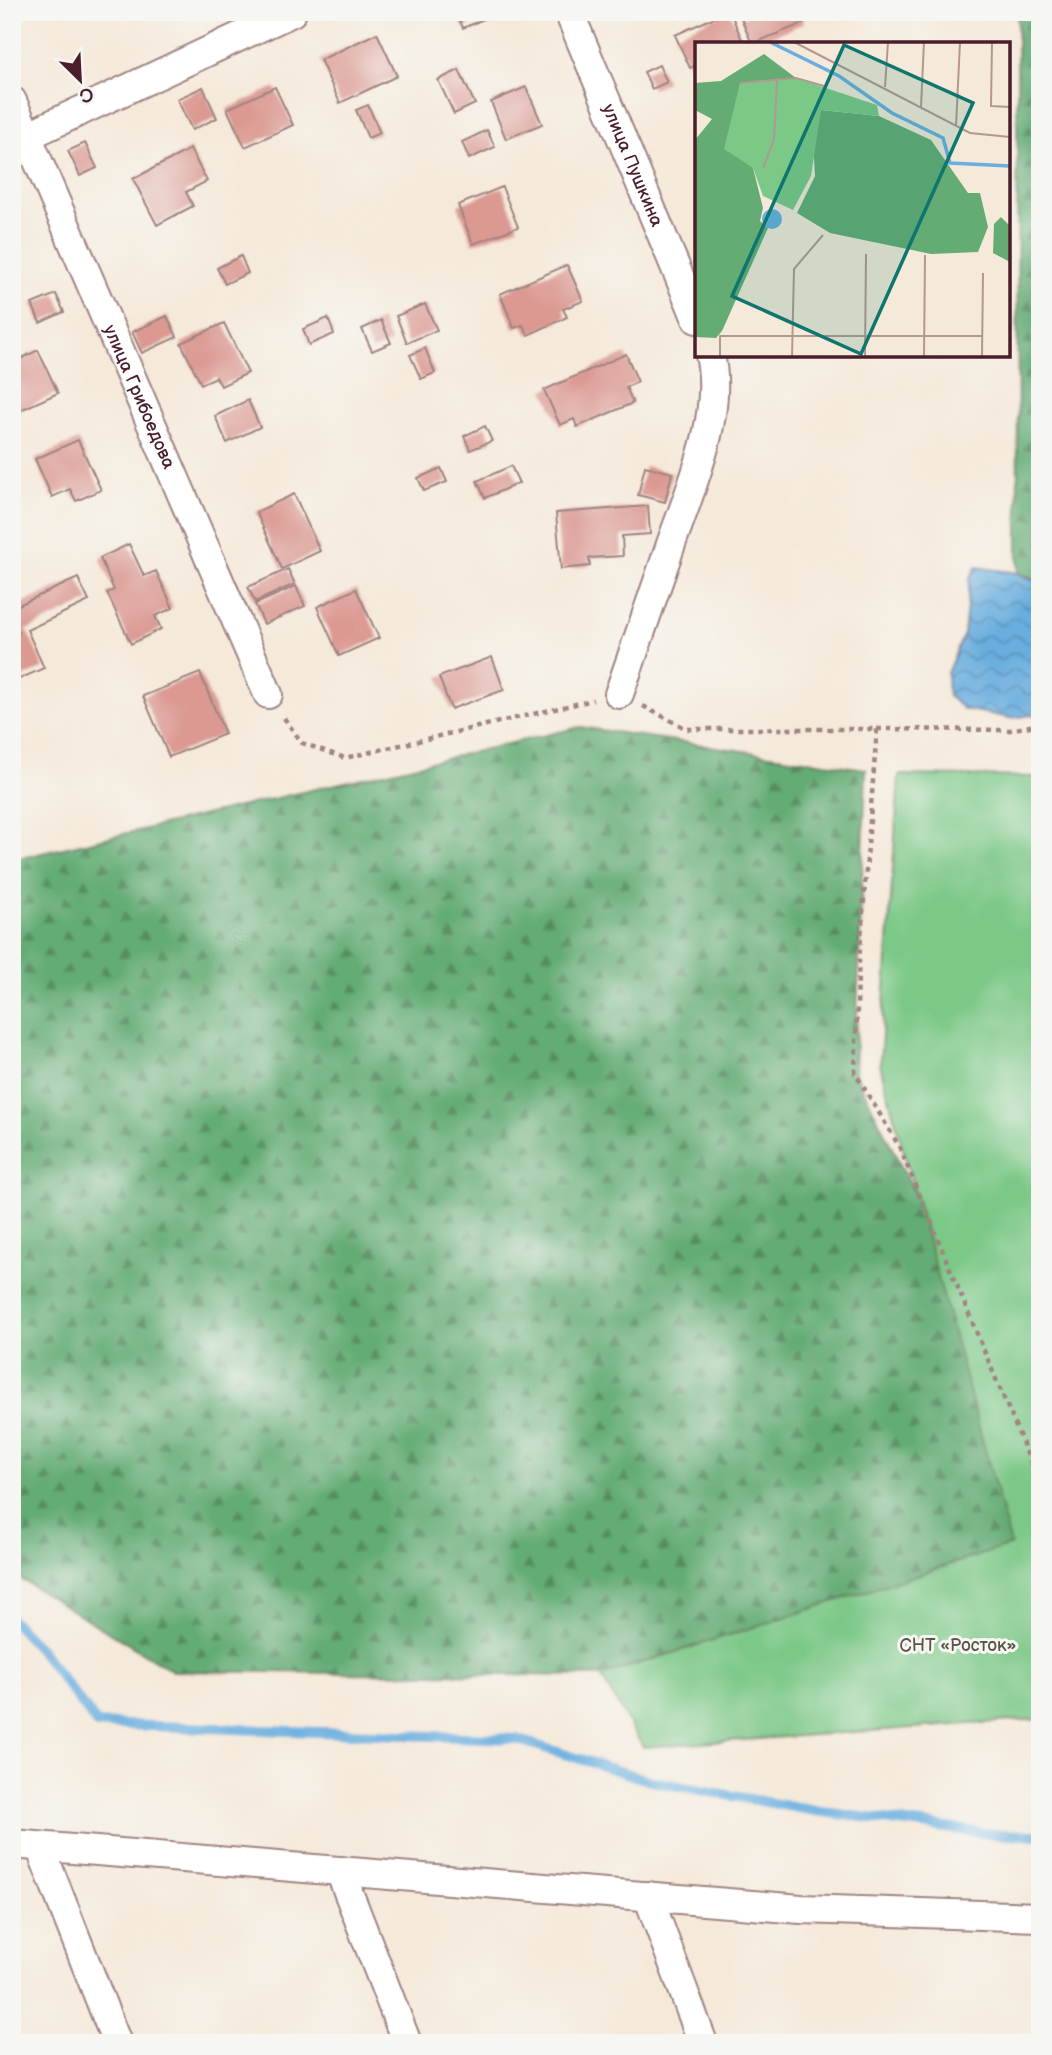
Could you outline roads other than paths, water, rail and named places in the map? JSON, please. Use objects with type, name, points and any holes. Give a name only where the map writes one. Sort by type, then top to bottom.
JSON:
[{"type":"street","points":[[20,140],[292,12]]},
{"type":"street","name":"улица Пушкина","points":[[569,12],[695,313]]},
{"type":"street","name":"улица Грибоедова","points":[[12,101],[20,140],[268,694]]},
{"type":"street","points":[[619,694],[701,460],[712,407],[714,371],[710,357]]},
{"type":"street","points":[[12,1844],[802,1909],[1040,1917]]},
{"type":"street","points":[[40,1847],[117,2043]]},
{"type":"street","points":[[340,1871],[407,2043]]},
{"type":"street","points":[[648,1896],[703,2043]]},
{"type":"water","points":[[976,567],[1018,573],[1040,584],[1040,714],[1010,718],[964,709],[948,696],[947,673],[964,634],[970,578]]},
{"type":"waterway","points":[[12,1620],[41,1651],[97,1724],[516,1739],[651,1781],[815,1811],[993,1834],[1040,1835]]},
{"type":"park label","name":"СНТ «Росток»","points":[[958,1645]]}]
